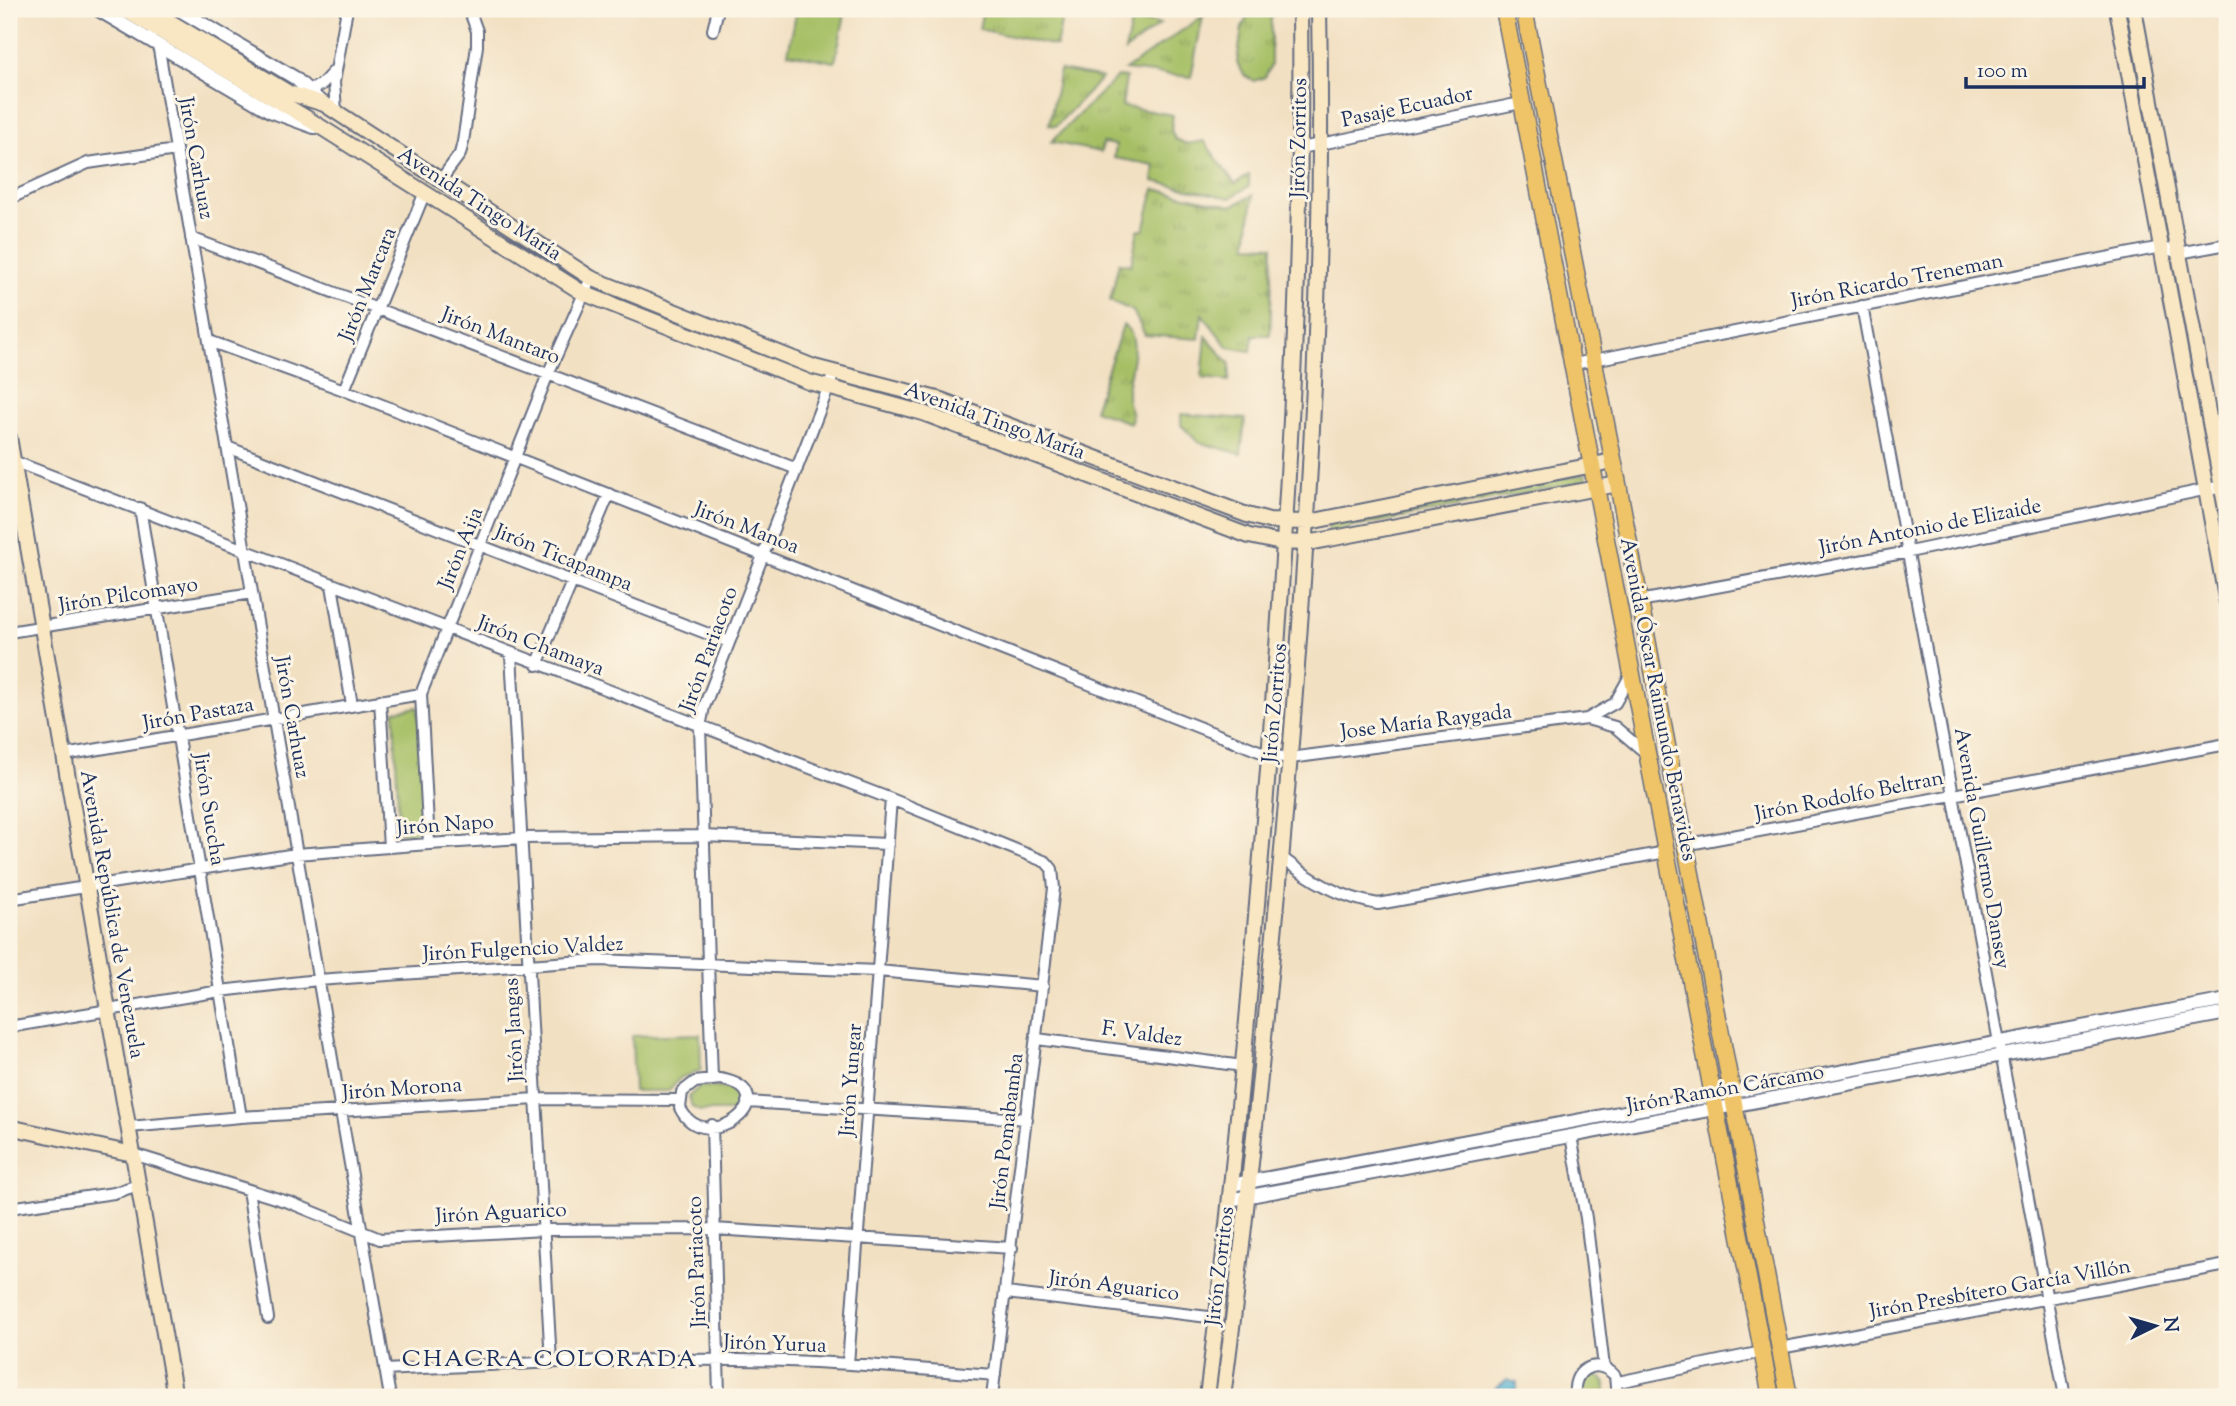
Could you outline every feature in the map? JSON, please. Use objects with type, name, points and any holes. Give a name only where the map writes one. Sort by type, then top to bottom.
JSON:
[{"type":"main road","name":"Avenida Tingo María","points":[[123,9],[425,192],[583,293],[828,388],[923,413],[1249,536],[1286,543],[1308,542],[1618,484]]},
{"type":"main road","name":"Avenida Tingo María","points":[[149,9],[289,93],[330,108],[591,278],[834,373],[928,395],[1247,515],[1287,523],[1309,522],[1613,461]]},
{"type":"main road","name":"Jirón Zorritos","points":[[1207,1397],[1243,1066],[1286,543],[1301,148],[1300,9]]},
{"type":"main road","name":"Jirón Zorritos","points":[[1223,1397],[1249,1188],[1308,542],[1320,144],[1319,9]]},
{"type":"main road","name":"Avenida Óscar Raimundo Benavides","points":[[1504,9],[1594,465],[1771,1397]]},
{"type":"main road","name":"Avenida Óscar Raimundo Benavides","points":[[1524,9],[1618,484],[1731,1099],[1789,1397]]},
{"type":"main road","points":[[2117,9],[2227,603]]},
{"type":"main road","points":[[2134,9],[2225,486],[2227,515]]},
{"type":"main road","points":[[526,259],[537,243]]},
{"type":"main road","name":"Avenida República de Venezuela","points":[[9,437],[175,1397]]},
{"type":"main road","name":"Jirón Aguarico","points":[[9,1128],[133,1154]]},
{"type":"street","name":"Avenida Tingo María","points":[[97,9],[270,111],[324,130]]},
{"type":"street","name":"Avenida Tingo María","points":[[178,9],[310,89],[330,108]]},
{"type":"street","points":[[330,108],[347,9]]},
{"type":"street","points":[[440,181],[460,154],[463,142],[477,46],[477,31],[469,9]]},
{"type":"street","points":[[713,30],[718,9]]},
{"type":"street","name":"Jirón Carhuaz","points":[[158,44],[390,1397]]},
{"type":"street","points":[[310,89],[331,78],[337,67]]},
{"type":"street","name":"Pasaje Ecuador","points":[[1301,148],[1521,103]]},
{"type":"street","points":[[9,199],[88,163],[176,150]]},
{"type":"street","name":"Jirón Marcara","points":[[344,390],[425,192]]},
{"type":"street","name":"Jirón Mantaro","points":[[191,238],[797,469]]},
{"type":"street","name":"Jirón Ricardo Treneman","points":[[1574,364],[2161,247],[2179,253],[2227,244]]},
{"type":"street","name":"Jirón Aija","points":[[429,844],[421,695],[548,374],[591,278]]},
{"type":"street","name":"Avenida Guillermo Dansey","points":[[1862,306],[2065,1397]]},
{"type":"street","name":"Jirón Manoa","points":[[209,341],[344,390],[1269,755]]},
{"type":"street","name":"Jirón Pariacoto","points":[[712,1079],[700,727],[704,707],[834,373]]},
{"type":"street","name":"Jirón Ticapampa","points":[[227,447],[729,642]]},
{"type":"street","name":"Jirón Chamaya","points":[[13,461],[140,508],[537,665],[891,799],[1035,856],[1052,869]]},
{"type":"street","name":"Jirón Antonio de Elizaide","points":[[1639,601],[1909,552],[2225,486]]},
{"type":"street","points":[[537,665],[608,494]]},
{"type":"street","name":"Jirón Succha","points":[[140,508],[242,1117]]},
{"type":"street","points":[[332,585],[352,705]]},
{"type":"street","name":"Jirón Pilcomayo","points":[[9,632],[252,593]]},
{"type":"street","name":"Jirón Jangas","points":[[511,654],[551,1362]]},
{"type":"street","name":"Jose María Raygada","points":[[1269,755],[1290,758],[1587,719],[1615,703],[1628,685],[1632,669]]},
{"type":"street","name":"Jirón Pastaza","points":[[64,755],[421,695]]},
{"type":"street","points":[[380,700],[389,847]]},
{"type":"street","name":"Jose María Raygada","points":[[1587,719],[1621,731],[1649,756]]},
{"type":"street","name":"Jirón Rodolfo Beltran","points":[[1685,845],[2227,744]]},
{"type":"street","name":"Jirón Yungar","points":[[848,1364],[891,799]]},
{"type":"street","name":"Jirón Napo","points":[[9,899],[296,854],[522,838],[703,836],[888,844]]},
{"type":"street","points":[[1281,857],[1323,888],[1350,899],[1378,904],[1667,852]]},
{"type":"street","name":"Jirón Pomabamba","points":[[992,1397],[1037,1039],[1054,888],[1052,869]]},
{"type":"street","name":"Jirón Fulgencio Valdez","points":[[9,1027],[220,991],[318,980],[598,960],[878,971],[1043,986]]},
{"type":"street","name":"Jirón Ramón Cárcamo","points":[[1731,1099],[1999,1042],[2227,1000]]},
{"type":"street","name":"Jirón Ramón Cárcamo","points":[[1230,1193],[1369,1159],[2002,1057],[2227,1013]]},
{"type":"street","name":"F. Valdez","points":[[1037,1039],[1243,1066]]},
{"type":"street","points":[[712,1079],[736,1083],[742,1089],[747,1102],[739,1119],[712,1125],[689,1121],[680,1108],[679,1100],[688,1086],[712,1079]]},
{"type":"street","name":"Jirón Morona","points":[[129,1127],[242,1117],[536,1099],[679,1100]]},
{"type":"street","points":[[747,1102],[1027,1119]]},
{"type":"street","name":"Jirón Ramón Cárcamo","points":[[1249,1188],[1372,1173],[1571,1136],[1713,1102]]},
{"type":"street","name":"Jirón Pariacoto","points":[[712,1125],[719,1397]]},
{"type":"street","points":[[1571,1136],[1586,1218],[1604,1367]]},
{"type":"street","name":"Jirón Aguarico","points":[[133,1154],[291,1203],[380,1239],[544,1230],[714,1229],[1012,1248]]},
{"type":"street","points":[[1369,1159],[1372,1173]]},
{"type":"street","points":[[9,1208],[114,1193],[138,1185]]},
{"type":"street","points":[[247,1190],[268,1318]]},
{"type":"street","name":"Jirón Presbítero García Villón","points":[[1780,1348],[2227,1265]]},
{"type":"street","name":"Jirón Aguarico","points":[[1006,1293],[1217,1318]]},
{"type":"street","points":[[1618,1382],[1762,1352]]},
{"type":"street","name":"Jirón Yurua","points":[[385,1370],[551,1362],[719,1360],[848,1364],[995,1375]]},
{"type":"street","points":[[1576,1397],[1574,1382],[1589,1366],[1604,1367],[1615,1376],[1618,1382],[1617,1397]]},
{"type":"green space","points":[[797,9],[846,9],[835,62],[788,53]]},
{"type":"green space","points":[[983,9],[1064,9],[1056,46],[979,29]]},
{"type":"green space","points":[[1251,9],[1271,9],[1271,65],[1265,77],[1254,81],[1245,76],[1237,63],[1242,28]]},
{"type":"green space","points":[[1203,16],[1191,77],[1125,70]]},
{"type":"green space","points":[[1132,19],[1160,24],[1125,51]]},
{"type":"green space","points":[[1060,70],[1102,78],[1056,126],[1049,125]]},
{"type":"green space","points":[[1117,77],[1126,78],[1122,106],[1173,115],[1171,130],[1175,139],[1187,144],[1204,141],[1235,184],[1249,175],[1249,186],[1230,198],[1153,181],[1155,165],[1114,158],[1116,145],[1103,143],[1101,152],[1051,142]]},
{"type":"green space","points":[[1154,189],[1232,206],[1253,195],[1247,245],[1273,246],[1270,335],[1253,335],[1251,351],[1228,347],[1202,314],[1199,339],[1145,335],[1133,311],[1110,301],[1119,263],[1131,265],[1138,230],[1144,230]]},
{"type":"green space","points":[[1123,325],[1133,339],[1134,348],[1127,388],[1127,400],[1132,416],[1130,423],[1094,410]]},
{"type":"green space","points":[[1206,336],[1230,364],[1229,381],[1202,378]]},
{"type":"green space","points":[[1181,414],[1245,419],[1241,454],[1198,442],[1181,425]]},
{"type":"green space","points":[[1586,474],[1587,481],[1329,532],[1327,523]]},
{"type":"green space","points":[[418,707],[425,832],[399,833],[394,711]]},
{"type":"green space","points":[[700,1034],[701,1070],[680,1078],[668,1091],[634,1091],[632,1036]]},
{"type":"green space","points":[[700,1086],[733,1089],[741,1102],[733,1111],[700,1111],[692,1107],[689,1096]]},
{"type":"green space","points":[[1595,1376],[1603,1379],[1606,1387],[1603,1395],[1595,1398],[1587,1395],[1584,1387],[1587,1379]]},
{"type":"water","points":[[1507,1379],[1517,1382],[1517,1390],[1512,1397],[1499,1397],[1495,1389]]},
{"type":"district","name":"CHACRA COLORADA","points":[[550,1358]]}]
